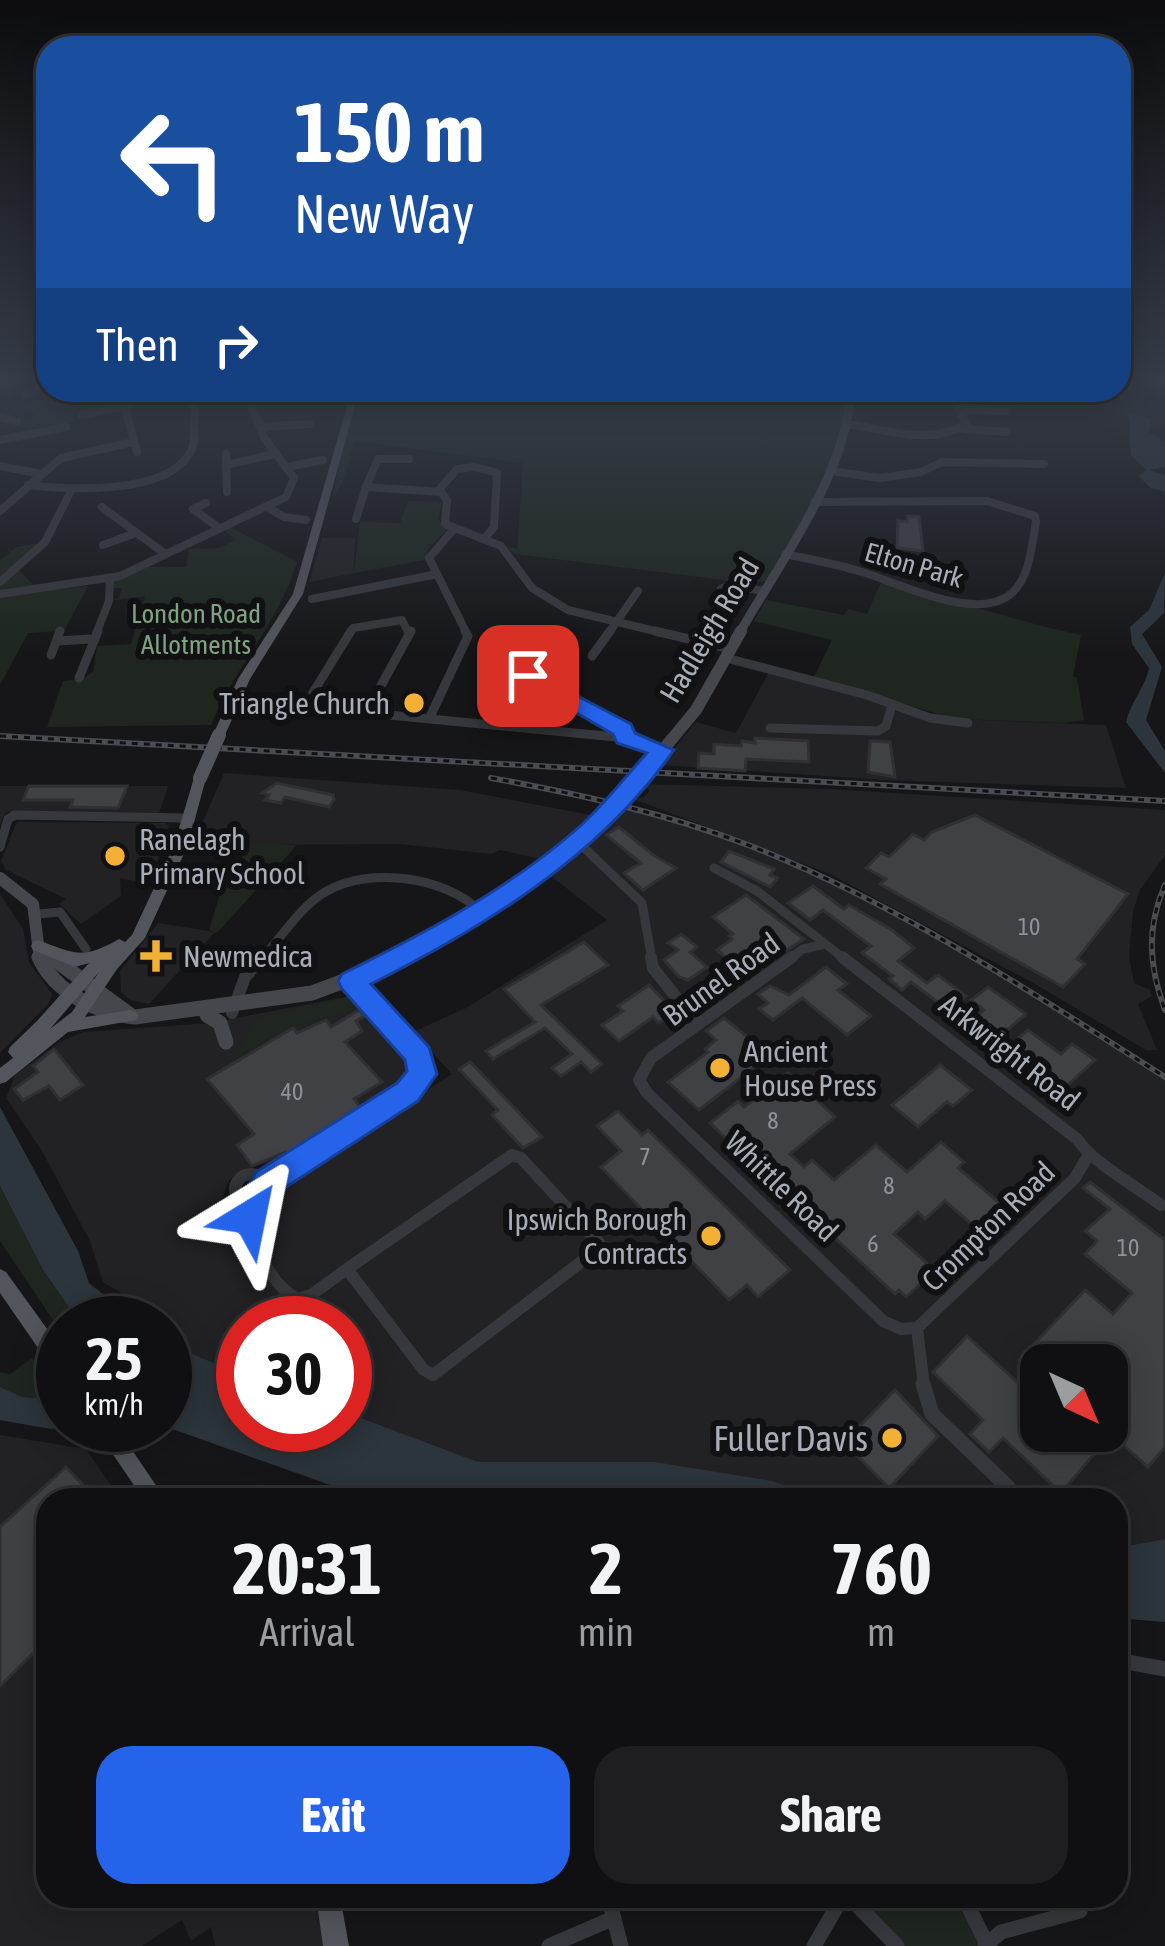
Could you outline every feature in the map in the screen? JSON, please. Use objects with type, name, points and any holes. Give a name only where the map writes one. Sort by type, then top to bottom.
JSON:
[{"type":"main road","points":[[0,1065],[84,991],[145,924],[234,700],[298,594],[332,474]]},
{"type":"main road","points":[[0,1077],[64,1027],[111,951],[145,924]]},
{"type":"main road","points":[[40,949],[75,961],[111,951]]},
{"type":"main road","points":[[64,1027],[131,1016]]},
{"type":"main road","points":[[0,1278],[36,1328]]},
{"type":"main road","points":[[122,1452],[147,1488]]},
{"type":"main road","points":[[330,1908],[336,1946]]},
{"type":"street","points":[[0,511],[41,474]]},
{"type":"street","points":[[28,485],[71,491],[160,474]]},
{"type":"street","points":[[226,474],[227,492]]},
{"type":"street","points":[[11,575],[4,594],[110,579],[268,508],[293,488],[291,474]]},
{"type":"street","points":[[356,519],[370,474]]},
{"type":"street","points":[[438,491],[453,474]]},
{"type":"street","points":[[485,538],[494,527],[499,476],[495,474]]},
{"type":"street","name":"Hadleigh Road","points":[[84,991],[105,1012],[131,1016],[201,1014],[239,1004],[293,1004],[300,997],[352,981],[481,911],[578,842],[694,714],[829,474]]},
{"type":"street","points":[[848,474],[874,478],[902,474]]},
{"type":"street","points":[[366,487],[438,491],[447,501],[442,520],[509,553],[528,584],[568,610],[728,653],[930,718],[968,723]]},
{"type":"street","points":[[0,582],[47,539],[71,491]]},
{"type":"street","name":"Elton Park","points":[[785,554],[839,565],[947,600],[982,603],[1010,596],[1018,585],[1036,522],[1035,515],[1021,508],[986,502],[814,502]]},
{"type":"street","points":[[206,503],[193,508],[219,528]]},
{"type":"street","points":[[102,507],[164,553]]},
{"type":"street","points":[[268,508],[284,517],[306,520]]},
{"type":"street","points":[[429,718],[468,636],[430,552],[454,529]]},
{"type":"street","points":[[103,545],[133,534]]},
{"type":"street","points":[[313,599],[437,574]]},
{"type":"street","points":[[79,678],[90,639],[111,594],[110,579]]},
{"type":"street","points":[[721,589],[728,584],[764,591]]},
{"type":"street","points":[[592,656],[638,591]]},
{"type":"street","points":[[304,707],[352,629],[384,619],[404,621],[411,631],[366,713]]},
{"type":"street","points":[[51,655],[59,636],[90,639]]},
{"type":"street","points":[[493,725],[512,680],[525,675],[623,730],[626,738]]},
{"type":"street","points":[[234,700],[626,738],[663,750]]},
{"type":"street","points":[[770,728],[878,731],[886,726],[892,705]]},
{"type":"street","points":[[0,847],[8,819],[15,815],[185,821]]},
{"type":"street","points":[[578,842],[642,903],[650,961],[691,1016],[680,1038]]},
{"type":"street","name":"Arkwright Road","points":[[714,868],[750,886],[1076,1139],[1088,1156],[1108,1165],[1161,1205]]},
{"type":"street","points":[[0,878],[26,892],[38,914],[46,969],[84,991]]},
{"type":"street","points":[[239,1004],[315,900],[342,883],[447,887],[481,911]]},
{"type":"street","points":[[38,914],[60,912],[86,949]]},
{"type":"street","name":"Brunel Road","points":[[650,1058],[803,950],[821,945]]},
{"type":"street","points":[[250,1206],[266,1195],[268,1182],[407,1092],[422,1074],[419,1055],[352,981]]},
{"type":"street","points":[[676,995],[704,1008],[729,1003]]},
{"type":"street","points":[[201,1014],[220,1023],[226,1042]]},
{"type":"street","name":"Whittle Road","points":[[650,1058],[639,1076],[646,1093],[884,1321],[902,1329],[917,1328]]},
{"type":"street","points":[[250,1206],[258,1252],[290,1296],[306,1298],[347,1269],[512,1156],[526,1163],[602,1246],[437,1375],[423,1369],[347,1269]]},
{"type":"street","name":"Crompton Road","points":[[917,1328],[1081,1172],[1088,1156]]},
{"type":"street","points":[[250,1206],[234,1198],[238,1181],[257,1174],[268,1182]]},
{"type":"street","points":[[917,1328],[921,1376],[932,1414],[1008,1487]]},
{"type":"street","points":[[1128,1662],[1165,1669]]},
{"type":"street","points":[[611,1908],[621,1946]]},
{"type":"street","points":[[814,1946],[838,1908]]},
{"type":"street","points":[[857,1908],[897,1946]]},
{"type":"street","points":[[969,1908],[986,1945],[1000,1932],[1080,1911]]},
{"type":"street","points":[[549,1946],[614,1918]]},
{"type":"shaded area","points":[[1165,475],[1165,492],[1151,488],[1138,476]]},
{"type":"shaded area","points":[[322,538],[355,538],[354,573],[309,582]]},
{"type":"shaded area","points":[[1165,573],[1164,613],[1142,634],[1162,667],[1146,720],[1165,751],[1165,773],[1126,722],[1149,668],[1132,644],[1130,627],[1149,610]]},
{"type":"shaded area","points":[[769,672],[954,719],[1106,725],[1126,788],[883,780],[661,765],[696,722],[736,733]]},
{"type":"shaded area","points":[[224,773],[460,790],[590,815],[541,859],[500,850],[491,854],[400,844],[186,845],[198,833]]},
{"type":"shaded area","points":[[643,784],[830,789],[1165,810],[1165,855],[1140,890],[1129,956],[1134,983],[1150,990],[1152,996],[1138,1004],[1157,1050],[1146,1050],[1035,984],[830,874],[631,798],[643,798],[650,791]]},
{"type":"shaded area","points":[[0,786],[168,786],[159,813],[6,812],[0,826]]},
{"type":"shaded area","points":[[614,804],[708,831],[827,880],[958,950],[1165,1077],[1165,1539],[1128,1546],[1128,1488],[772,1488],[655,1462],[478,1462],[372,1422],[372,1296],[216,1296],[216,1365],[192,1356],[192,1296],[126,1296],[103,1282],[90,1241],[42,1151],[6,1098],[15,1075],[60,1042],[83,1032],[210,1023],[356,995],[411,1054],[416,1072],[408,1084],[302,1154],[246,1169],[229,1180],[222,1199],[230,1235],[255,1270],[270,1256],[262,1221],[281,1186],[452,1074],[413,1032],[466,1008],[607,920],[551,876],[547,866]]},
{"type":"shaded area","points":[[17,822],[169,826],[149,884],[120,878],[121,896],[81,924],[59,904],[66,899],[6,870],[1,861]]},
{"type":"shaded area","points":[[0,894],[23,929],[29,962],[52,994],[49,1003],[0,1053]]},
{"type":"shaded area","points":[[158,923],[215,932],[149,1004],[130,1000],[121,992],[120,971]]},
{"type":"shaded area","points":[[0,1107],[78,1251],[89,1283],[105,1296],[61,1296],[0,1186]]},
{"type":"shaded area","points":[[192,1354],[216,1364],[216,1444],[192,1436]]},
{"type":"shaded area","points":[[0,1387],[36,1398],[36,1426],[0,1420]]},
{"type":"shaded area","points":[[372,1422],[478,1462],[655,1462],[792,1488],[339,1488],[237,1452],[372,1452]]},
{"type":"shaded area","points":[[0,1435],[36,1441],[36,1452],[88,1452],[113,1488],[36,1488],[36,1908],[330,1908],[336,1946],[215,1946],[211,1927],[191,1941],[182,1920],[142,1946],[0,1946]]},
{"type":"shaded area","points":[[1165,1539],[1165,1622],[1128,1619],[1128,1546]]},
{"type":"green space","points":[[337,474],[345,474],[343,482],[332,499]]},
{"type":"green space","points":[[522,474],[829,474],[769,581],[748,583],[515,554],[505,546],[517,549]]},
{"type":"green space","points":[[408,501],[442,502],[438,519],[446,530],[428,549],[425,560],[354,573],[360,522],[400,523]]},
{"type":"green space","name":"London Road Allotments","points":[[228,526],[297,562],[279,605],[211,725],[47,727],[63,681],[93,672],[97,646],[131,644],[145,596],[109,601],[119,598],[122,588],[113,588],[110,579],[142,567],[186,567],[189,549],[219,548],[236,540],[222,529]]},
{"type":"green space","points":[[42,546],[18,569],[36,588],[21,593],[88,586],[64,631],[28,633],[0,685],[0,561],[16,547]]},
{"type":"green space","points":[[883,578],[1081,635],[1073,676],[1084,720],[954,719],[814,677],[832,640],[754,621],[766,600],[844,615],[848,609],[867,614]]},
{"type":"green space","points":[[246,843],[297,845],[217,933],[209,930],[224,881],[202,871],[205,866],[240,864]]},
{"type":"green space","points":[[347,997],[364,1006],[296,1026],[235,1056],[258,1019]]},
{"type":"green space","points":[[0,1186],[61,1296],[37,1296],[0,1241]]},
{"type":"green space","points":[[32,1358],[36,1398],[0,1387],[0,1372],[10,1374]]},
{"type":"green space","points":[[860,1908],[968,1908],[985,1946],[897,1946]]},
{"type":"building","points":[[908,516],[919,517],[923,551],[897,548],[898,521],[907,522]]},
{"type":"building","points":[[755,738],[808,741],[809,762],[746,759],[745,771],[698,768],[699,753],[714,754],[714,744],[741,746],[742,741],[755,743]]},
{"type":"building","points":[[870,741],[890,742],[895,777],[868,772]]},
{"type":"building","points":[[277,783],[333,795],[334,800],[329,807],[285,797],[281,803],[265,800],[269,795],[262,793]]},
{"type":"building","points":[[29,786],[127,786],[118,808],[70,807],[73,800],[23,800]]},
{"type":"building","points":[[975,815],[1128,894],[1077,959],[1085,964],[1063,987],[880,884],[886,879],[866,868],[881,853],[889,857],[913,834],[924,840],[932,832]]},
{"type":"building","points":[[619,827],[676,868],[643,890],[624,873],[641,863],[606,835]]},
{"type":"building","points":[[729,851],[774,869],[770,875],[778,878],[770,887],[721,862]]},
{"type":"building","points":[[813,886],[844,909],[849,905],[892,930],[914,948],[898,961],[927,983],[938,975],[966,996],[948,1010],[911,982],[902,990],[889,979],[893,976],[862,953],[871,946],[823,910],[810,920],[788,903]]},
{"type":"building","points":[[746,895],[804,939],[747,976],[717,950],[733,934],[713,917]]},
{"type":"building","points":[[681,934],[697,947],[690,952],[707,967],[688,980],[664,960],[678,950],[668,943]]},
{"type":"building","points":[[584,942],[608,965],[541,1005],[602,1064],[591,1072],[581,1062],[561,1076],[552,1068],[572,1054],[545,1028],[493,1059],[486,1051],[535,1022],[504,989]]},
{"type":"building","points":[[826,967],[847,984],[838,990],[871,1016],[847,1035],[802,998],[773,1020],[759,1009],[768,1003],[758,994],[770,986],[789,995]]},
{"type":"building","points":[[649,985],[675,1012],[659,1023],[653,1017],[619,1041],[602,1025],[623,1011],[618,1006]]},
{"type":"building","points":[[988,987],[1026,1014],[992,1043],[967,1024],[984,1010],[971,1000]]},
{"type":"building","points":[[359,1010],[365,1016],[356,1021],[362,1031],[345,1042],[382,1082],[354,1099],[361,1108],[289,1156],[286,1152],[252,1166],[237,1145],[254,1134],[207,1079],[293,1028],[297,1033],[326,1020],[331,1027]]},
{"type":"building","name":"Ancient House Press","points":[[724,1018],[770,1055],[699,1110],[668,1082],[708,1052],[705,1049],[716,1040],[706,1031]]},
{"type":"building","points":[[1028,1030],[1061,1054],[1072,1044],[1095,1060],[1059,1093],[1003,1051]]},
{"type":"building","points":[[54,1049],[83,1085],[60,1100],[49,1086],[23,1100],[14,1089],[38,1072],[33,1066]]},
{"type":"building","points":[[470,1062],[542,1137],[523,1148],[492,1115],[498,1110],[459,1069]]},
{"type":"building","points":[[940,1065],[972,1090],[953,1106],[947,1102],[918,1127],[892,1105]]},
{"type":"building","points":[[788,1073],[835,1117],[790,1154],[804,1167],[812,1160],[834,1180],[876,1145],[907,1172],[941,1142],[964,1162],[958,1168],[1014,1215],[989,1239],[945,1201],[925,1219],[918,1212],[894,1234],[927,1263],[923,1267],[931,1274],[906,1297],[899,1290],[895,1294],[811,1216],[802,1223],[766,1190],[780,1178],[738,1138],[731,1143],[710,1123],[738,1101],[744,1107]]},
{"type":"building","name":"Ipswich Borough Contracts","points":[[618,1111],[642,1135],[648,1130],[790,1270],[758,1297],[747,1285],[729,1300],[601,1167],[621,1151],[597,1126]]},
{"type":"building","points":[[1090,1182],[1165,1240],[1165,1447],[1148,1467],[1128,1449],[1128,1344],[1034,1344],[1085,1290],[1113,1314],[1132,1293],[1085,1254],[1097,1241],[1085,1231],[1110,1209],[1083,1188]]},
{"type":"building","points":[[967,1336],[1020,1385],[1020,1452],[1095,1453],[1065,1488],[1056,1488],[1003,1438],[989,1452],[970,1434],[983,1420],[933,1372]]},
{"type":"building","name":"Fuller Davis","points":[[895,1390],[938,1436],[889,1488],[844,1442]]},
{"type":"building","points":[[66,1467],[86,1488],[43,1488]]},
{"type":"building","points":[[36,1494],[36,1650],[0,1686],[0,1527]]},
{"type":"railway","points":[[0,736],[1165,801]]},
{"type":"railway","points":[[491,778],[653,814],[803,868],[962,951],[1165,1077]]},
{"type":"railway","points":[[1165,885],[1152,948],[1165,1010]]},
{"type":"place","name":"Triangle Church","points":[[414,703]]},
{"type":"place","name":"Ranelagh Primary School","points":[[115,856]]},
{"type":"place","name":"Newmedica","points":[[156,956]]},
{"type":"place","name":"Ancient House Press","points":[[720,1068]]},
{"type":"place","name":"Ipswich Borough Contracts","points":[[711,1236]]},
{"type":"place","name":"Fuller Davis","points":[[892,1438]]},
{"type":"route","points":[[250,1217],[250,1206],[266,1195],[268,1182],[407,1092],[422,1074],[419,1055],[352,981],[436,939],[548,866],[590,831],[663,750],[626,738],[623,730],[528,676]]}]
